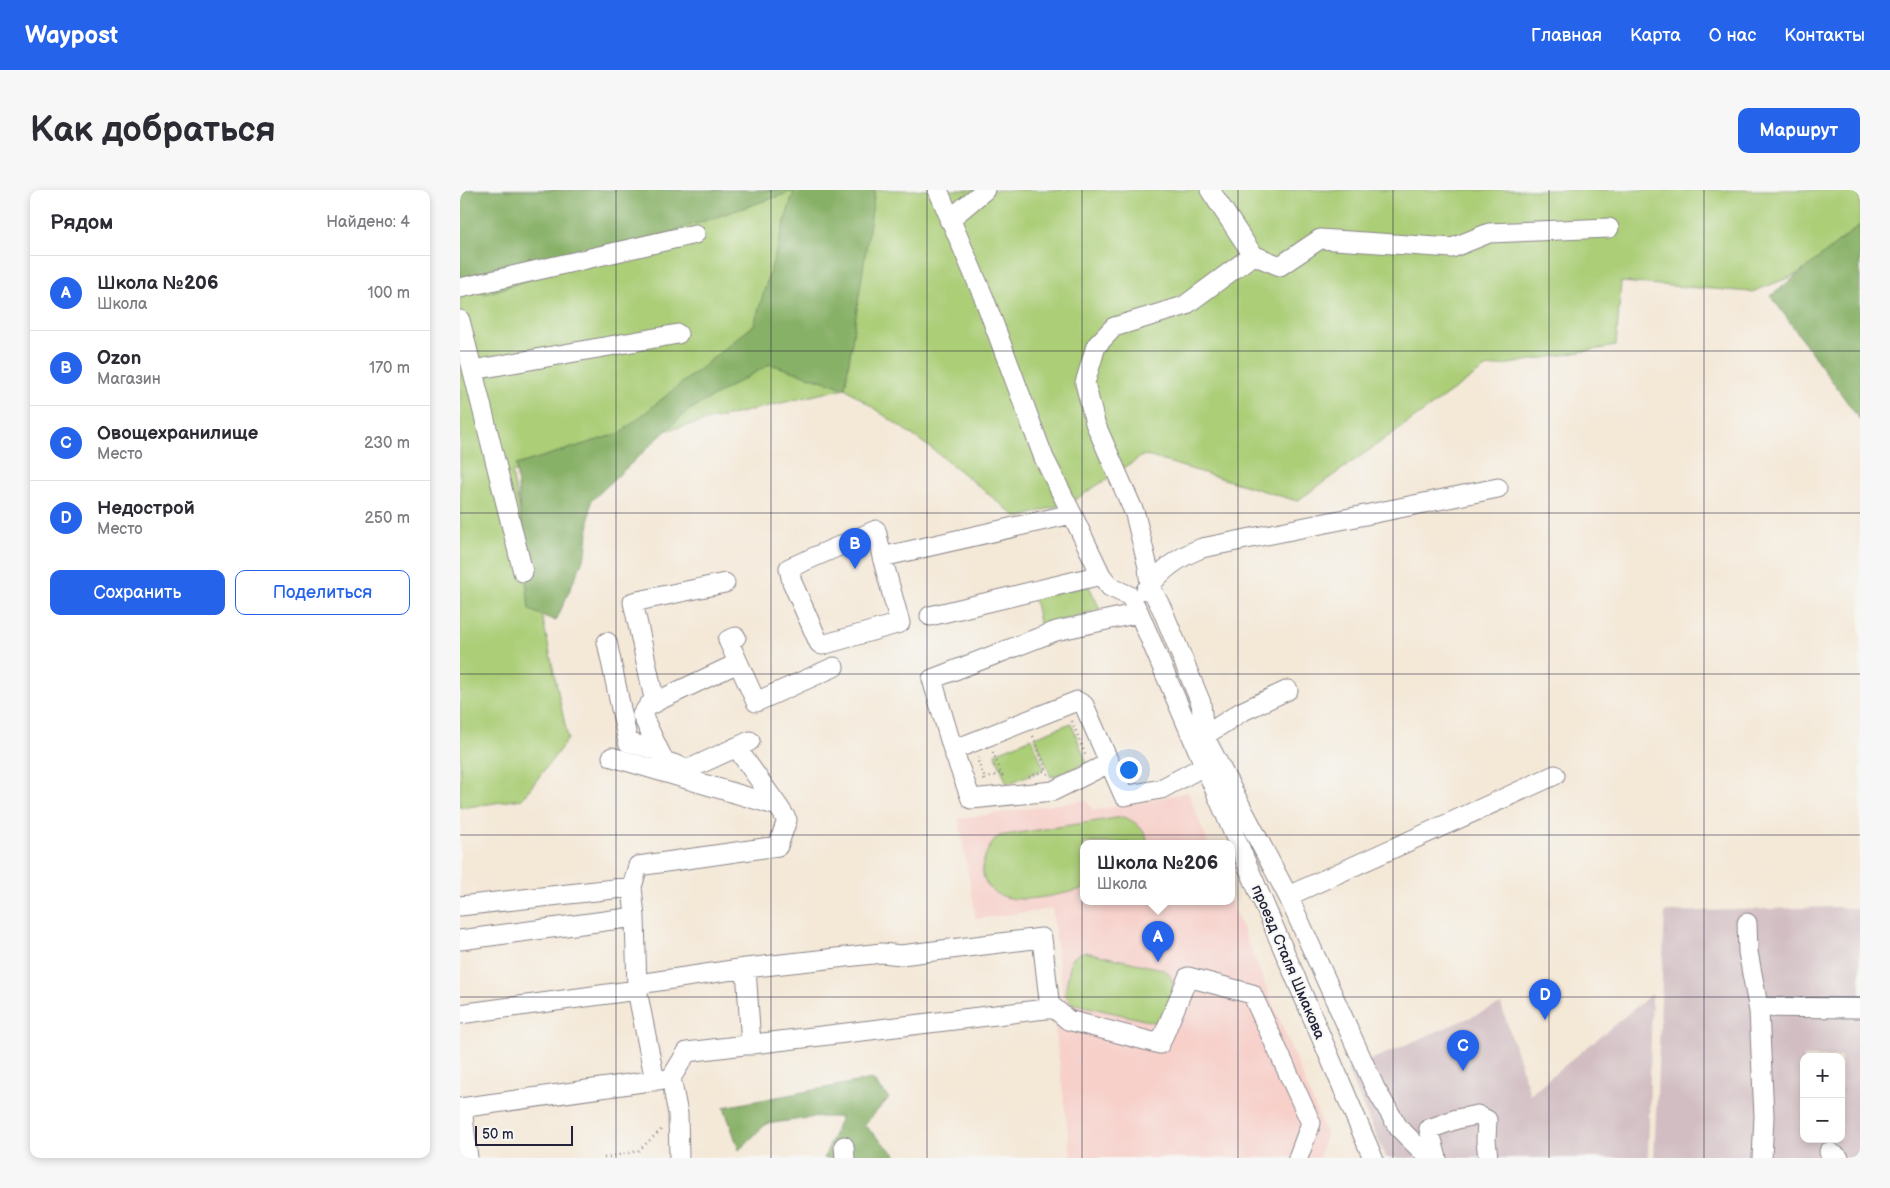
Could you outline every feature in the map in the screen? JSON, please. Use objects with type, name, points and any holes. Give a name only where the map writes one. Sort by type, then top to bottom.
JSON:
[{"type":"street","points":[[938,190],[949,220],[984,298],[1044,458],[1101,574],[1110,586],[1125,593],[1136,606]]},
{"type":"street","points":[[949,220],[985,190]]},
{"type":"street","points":[[1210,190],[1253,255],[1280,266],[1320,239],[1452,248],[1489,233],[1609,228]]},
{"type":"street","points":[[460,288],[695,234]]},
{"type":"street","points":[[1253,255],[1184,306],[1114,328],[1096,346],[1085,383],[1093,415],[1135,514],[1148,567],[1150,586],[1162,608],[1201,703],[1204,736],[1288,896],[1375,1088],[1398,1127],[1430,1158]]},
{"type":"street","points":[[460,320],[523,572]]},
{"type":"street","points":[[473,370],[678,334]]},
{"type":"street","points":[[1109,763],[1048,792],[971,799],[965,787],[932,683],[935,676],[1056,631],[1136,606],[1159,573],[1171,564],[1202,548],[1498,488]]},
{"type":"street","points":[[882,556],[1072,514]]},
{"type":"street","points":[[876,530],[882,556],[900,623],[822,645],[819,643],[792,582],[789,568],[876,530]]},
{"type":"street","points":[[930,616],[1101,574]]},
{"type":"street","points":[[654,703],[633,602],[725,582]]},
{"type":"street","name":"проезд Сталя Шмакова","points":[[1136,606],[1373,1158]]},
{"type":"street","points":[[736,637],[728,640],[756,702],[834,667]]},
{"type":"street","points":[[606,642],[628,742],[659,751]]},
{"type":"street","points":[[680,1158],[678,1114],[663,1079],[637,990],[635,917],[632,887],[638,866],[778,846],[787,820],[743,744],[689,769],[664,761],[642,715],[649,705],[738,663]]},
{"type":"street","points":[[1204,736],[1241,712],[1288,690]]},
{"type":"street","points":[[953,750],[1069,713],[1077,701],[1084,705],[1121,793],[1128,796],[1160,789],[1204,766]]},
{"type":"street","points":[[612,757],[778,806]]},
{"type":"street","points":[[1288,896],[1555,775]]},
{"type":"street","points":[[460,906],[632,887]]},
{"type":"street","points":[[460,940],[635,917]]},
{"type":"street","points":[[1747,923],[1749,960],[1758,1006],[1764,1116],[1762,1158]]},
{"type":"street","points":[[460,1014],[637,990],[645,983],[746,968],[882,952],[901,955],[1042,938],[1050,1009]]},
{"type":"street","points":[[746,968],[751,1045]]},
{"type":"street","points":[[468,1158],[461,1108],[663,1079],[687,1052],[1054,1008],[1068,1020],[1160,1044],[1188,977],[1252,994],[1311,1123],[1298,1158]]},
{"type":"street","points":[[1758,1006],[1860,1008]]},
{"type":"street","points":[[1437,1158],[1429,1129],[1457,1119],[1477,1115],[1487,1120],[1486,1140],[1488,1158]]},
{"type":"path","points":[[1064,724],[1069,713]]},
{"type":"path","points":[[1069,713],[1092,772]]},
{"type":"path","points":[[1025,740],[1041,733]]},
{"type":"path","points":[[1033,736],[1050,778],[1058,775]]},
{"type":"path","points":[[985,779],[977,758],[1001,749]]},
{"type":"path","points":[[993,752],[1007,786]]},
{"type":"path","points":[[1023,779],[1046,770]]},
{"type":"path","points":[[965,787],[1002,772]]},
{"type":"path","points":[[604,1158],[638,1151],[678,1114]]},
{"type":"shaded area","points":[[1188,792],[1207,840],[1080,840],[1080,905],[1233,905],[1326,1134],[1319,1158],[1071,1158],[1054,1019],[1064,1004],[1052,909],[976,919],[959,819],[1086,800],[1093,811]]},
{"type":"shaded area","points":[[1836,907],[1860,909],[1860,1158],[1654,1158],[1665,912]]},
{"type":"shaded area","points":[[1652,994],[1648,1158],[1386,1158],[1347,1070],[1501,1004],[1530,1094]]},
{"type":"green space","points":[[460,190],[1860,190],[1860,250],[1752,292],[1621,282],[1616,346],[1485,368],[1297,501],[1144,455],[1073,501],[1018,518],[935,451],[845,388],[647,435],[512,473],[568,739],[522,799],[460,808]]},
{"type":"green space","points":[[460,190],[875,190],[845,388],[770,364],[686,412],[591,501],[586,553],[556,621],[529,610],[516,465],[620,433],[754,325],[794,191],[486,294],[460,281]]},
{"type":"green space","points":[[1860,225],[1860,420],[1771,296]]},
{"type":"green space","points":[[1089,586],[1100,609],[1040,627],[1034,598]]},
{"type":"green space","points":[[1071,723],[1087,763],[1051,777],[1035,737]]},
{"type":"green space","points":[[1032,738],[1044,769],[1007,784],[995,753]]},
{"type":"green space","points":[[1123,817],[1139,827],[1147,840],[1080,840],[1080,890],[1027,899],[999,895],[989,887],[983,875],[982,870],[986,854],[999,836]]},
{"type":"green space","points":[[1085,952],[1162,969],[1170,975],[1173,986],[1166,1012],[1162,1017],[1153,1022],[1071,1003],[1065,993],[1071,960],[1079,953]]},
{"type":"green space","points":[[872,1079],[889,1098],[864,1125],[899,1158],[824,1158],[841,1117],[816,1117],[766,1124],[739,1150],[724,1107]]},
{"type":"place","name":"Ozon","points":[[855,569]]},
{"type":"place","name":"Школа №206","points":[[1158,962]]},
{"type":"place","name":"Недострой","points":[[1545,1020]]},
{"type":"place","name":"Овощехранилище","points":[[1463,1071]]}]
